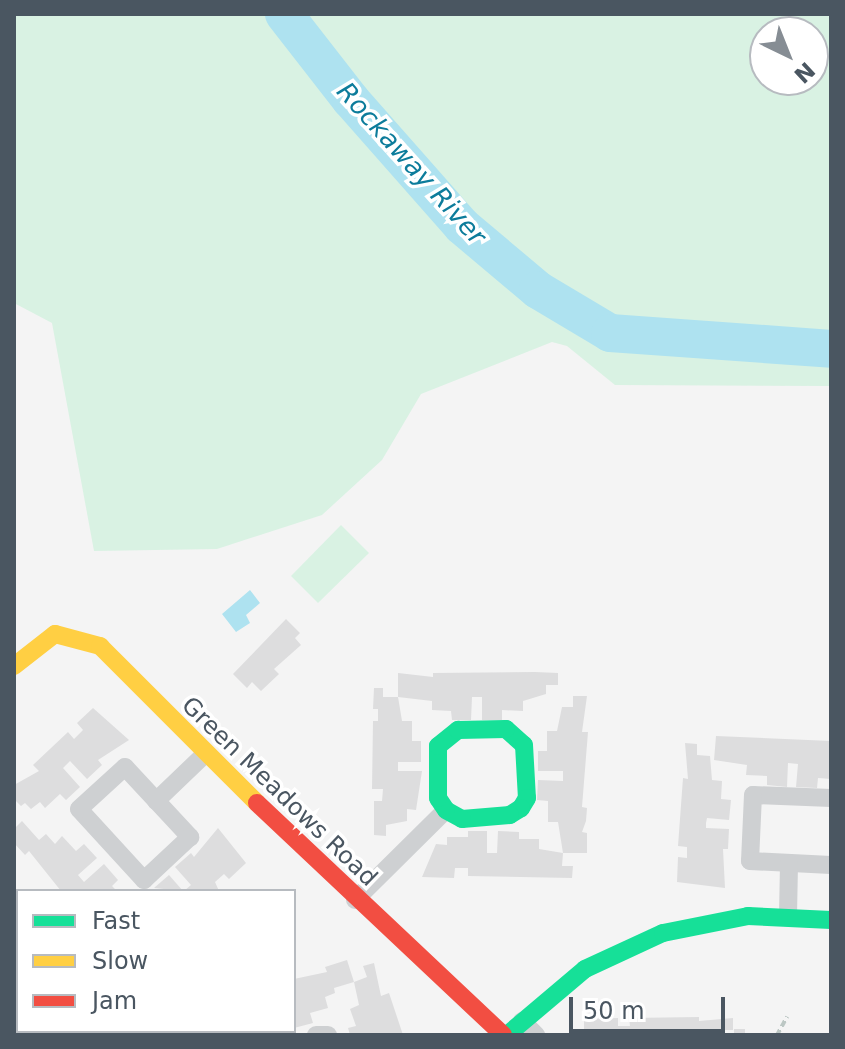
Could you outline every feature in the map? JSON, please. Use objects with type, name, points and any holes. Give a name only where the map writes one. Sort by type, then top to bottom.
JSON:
[{"type":"street","name":"Green Meadows Road","points":[[14,666],[55,634],[100,646],[205,754],[355,900],[505,1035]]},
{"type":"street","points":[[506,729],[516,735],[524,745],[527,798],[521,808],[510,815],[462,819],[446,810],[438,798],[438,746],[447,736],[458,730],[506,729]]},
{"type":"street","points":[[156,801],[205,754]]},
{"type":"street","points":[[125,767],[156,801],[190,837],[144,880],[79,809],[125,767]]},
{"type":"street","points":[[831,798],[753,795],[750,861],[831,865]]},
{"type":"street","points":[[355,900],[446,810]]},
{"type":"street","points":[[788,916],[789,863]]},
{"type":"street","points":[[505,1035],[585,969],[663,933],[719,920],[788,916],[831,920]]},
{"type":"street","points":[[522,1021],[536,1035]]},
{"type":"street","points":[[316,1035],[328,1035]]},
{"type":"path","points":[[777,1035],[787,1017]]},
{"type":"green space","points":[[14,14],[831,14],[831,386],[615,385],[567,346],[552,342],[421,394],[382,460],[322,515],[217,549],[94,551],[52,323],[14,303]]},
{"type":"green space","points":[[341,525],[369,553],[318,603],[291,576]]},
{"type":"water","points":[[250,590],[260,603],[246,615],[250,623],[236,632],[222,614]]},
{"type":"building","points":[[286,619],[300,633],[295,638],[301,645],[274,669],[279,674],[261,691],[252,682],[247,688],[233,674]]},
{"type":"building","points":[[398,673],[433,677],[433,673],[558,673],[558,685],[546,685],[546,694],[523,701],[523,711],[502,710],[502,720],[482,720],[482,697],[472,697],[471,720],[452,720],[451,711],[432,710],[432,701],[398,697]]},
{"type":"building","points":[[374,688],[383,688],[383,697],[398,697],[402,721],[412,721],[412,741],[421,741],[421,762],[398,762],[398,771],[422,771],[416,810],[407,809],[407,821],[386,825],[386,836],[374,835],[374,801],[382,801],[383,789],[372,789],[373,721],[378,721],[378,709],[373,709]]},
{"type":"building","points":[[573,696],[587,696],[582,732],[588,732],[582,807],[587,808],[582,832],[587,833],[587,853],[563,853],[558,822],[548,822],[548,801],[537,800],[538,780],[563,781],[563,771],[538,771],[538,751],[547,751],[547,731],[557,731],[562,707],[573,707]]},
{"type":"building","points":[[93,708],[129,740],[98,760],[102,765],[87,779],[70,761],[63,768],[80,787],[66,800],[60,794],[45,808],[40,802],[31,809],[25,803],[21,806],[14,799],[14,785],[39,771],[33,765],[68,732],[74,739],[83,730],[77,723]]},
{"type":"building","points":[[716,736],[831,741],[831,779],[818,778],[817,788],[796,787],[798,764],[788,763],[787,787],[767,785],[767,776],[746,775],[747,765],[714,760]]},
{"type":"building","points":[[685,743],[697,744],[697,755],[710,756],[712,780],[722,781],[721,799],[731,800],[729,820],[707,818],[706,823],[706,828],[729,829],[728,849],[723,849],[725,888],[677,882],[678,857],[687,858],[687,847],[678,846],[683,778],[688,779]]},
{"type":"building","points":[[22,821],[39,840],[46,834],[55,844],[62,836],[76,851],[84,844],[97,858],[78,875],[84,882],[104,864],[118,880],[112,886],[115,889],[59,889],[29,851],[25,855],[14,843],[14,829]]},
{"type":"building","points":[[218,828],[246,863],[229,879],[224,874],[215,882],[218,889],[186,889],[191,885],[175,867],[191,853],[194,857]]},
{"type":"building","points":[[468,831],[487,831],[487,853],[497,853],[498,831],[519,832],[519,839],[539,839],[539,849],[563,853],[562,866],[573,866],[572,878],[468,876],[468,868],[455,868],[454,878],[422,877],[436,844],[447,845],[447,837],[468,837]]},
{"type":"building","points":[[169,875],[181,889],[164,889],[154,888]]},
{"type":"building","points":[[347,960],[354,982],[334,988],[335,993],[325,997],[328,1008],[310,1013],[313,1023],[296,1027],[296,979],[327,972],[325,967]]},
{"type":"building","points":[[374,963],[381,996],[389,993],[403,1035],[350,1035],[348,1028],[356,1026],[350,1009],[359,1005],[354,982],[367,977],[363,966]]},
{"type":"building","points":[[699,1017],[699,1021],[733,1018],[733,1030],[723,1030],[723,1035],[593,1035],[593,1030],[584,1030],[584,1019],[618,1018],[618,1026],[630,1026],[629,1018]]},
{"type":"building","points":[[734,1029],[745,1029],[745,1035],[734,1035]]},
{"type":"building","points":[[242,1033],[284,1034],[243,1035]]},
{"type":"waterway","name":"Rockaway River","points":[[284,14],[351,100],[462,226],[538,290],[610,333],[831,349]]},
{"type":"traffic: fast","points":[[506,729],[524,745],[527,798],[521,808],[510,815],[462,819],[446,810],[438,798],[438,746],[458,730],[506,729]]},
{"type":"traffic: fast","points":[[507,1035],[585,969],[663,933],[748,916],[831,920]]},
{"type":"traffic: slow","points":[[14,666],[55,634],[100,646],[257,803]]},
{"type":"traffic: jam","points":[[257,803],[503,1035]]}]
